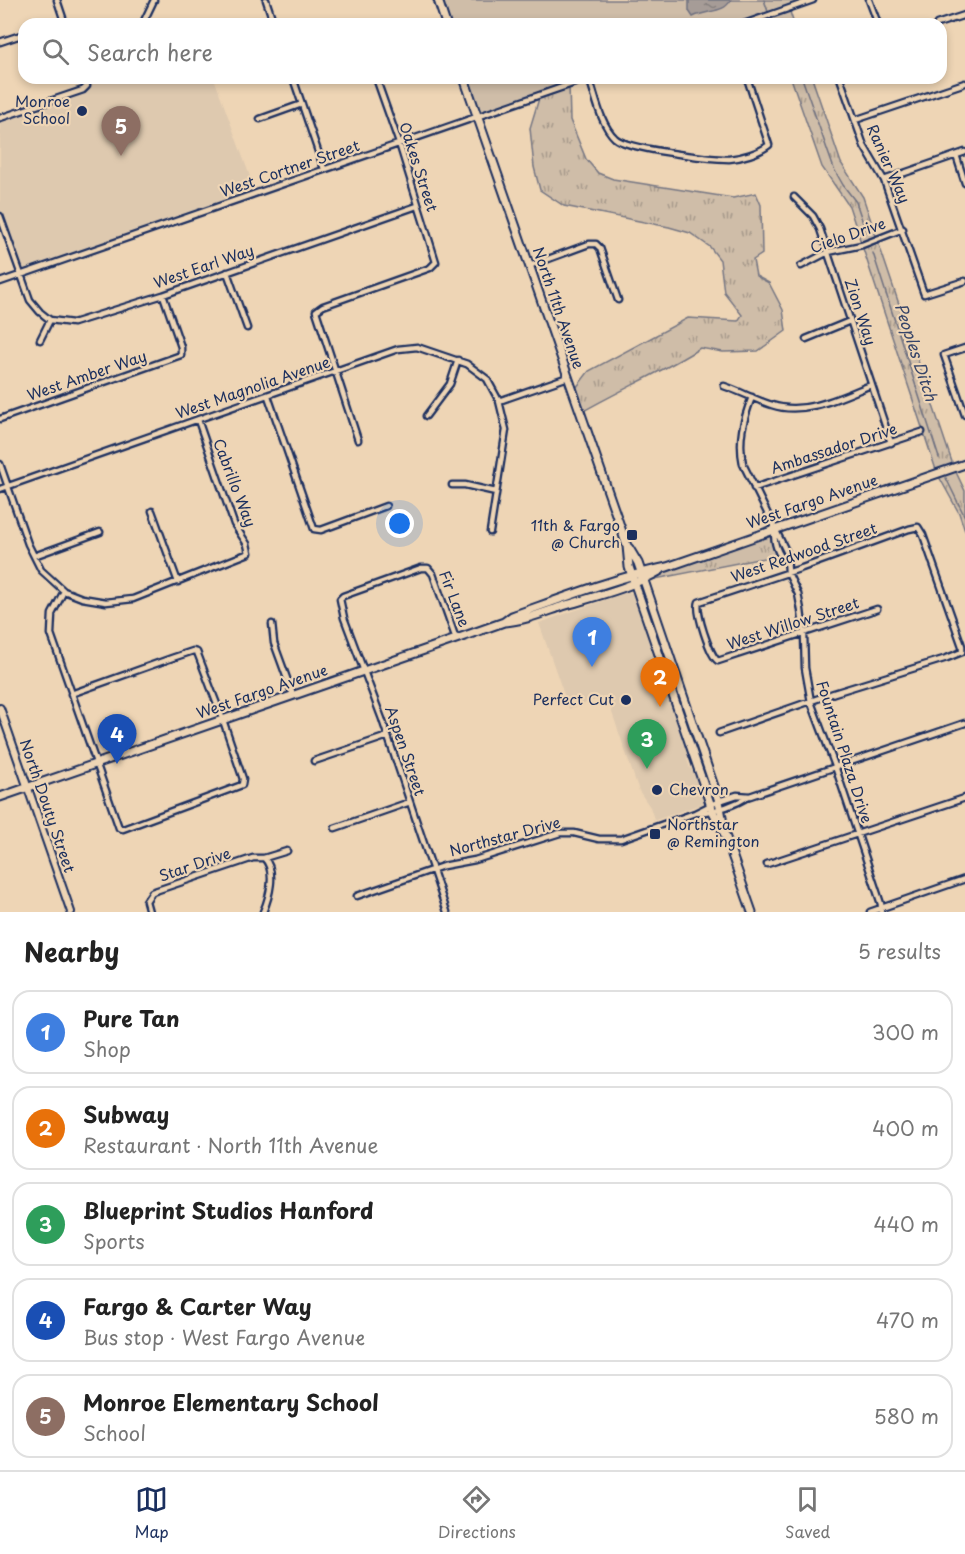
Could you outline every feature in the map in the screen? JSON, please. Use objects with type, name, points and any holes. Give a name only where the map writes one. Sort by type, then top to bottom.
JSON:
[{"type":"main road","points":[[438,0],[444,18]]},
{"type":"main road","name":"North 11th Avenue","points":[[466,84],[627,546],[632,574],[710,804],[725,835],[752,912]]},
{"type":"main road","name":"West Fargo Avenue","points":[[0,798],[504,622],[512,616],[632,574],[667,567],[965,464]]},
{"type":"main road","name":"North 11th Avenue","points":[[627,546],[638,563],[694,725],[720,804],[725,835]]},
{"type":"main road","name":"West Fargo Avenue","points":[[504,622],[513,622],[644,580],[667,567]]},
{"type":"main road","name":"North 11th Avenue","points":[[665,673],[675,681],[688,717],[694,725]]},
{"type":"street","points":[[57,0],[64,18]]},
{"type":"street","points":[[145,18],[154,0]]},
{"type":"street","points":[[266,0],[272,18]]},
{"type":"street","points":[[761,18],[813,0]]},
{"type":"street","points":[[869,0],[876,18]]},
{"type":"street","points":[[947,21],[965,15]]},
{"type":"street","points":[[0,42],[18,36]]},
{"type":"street","points":[[855,120],[965,83]]},
{"type":"street","points":[[0,118],[80,91],[86,84]]},
{"type":"street","points":[[295,84],[324,169]]},
{"type":"street","name":"Oakes Street","points":[[335,372],[316,311],[323,306],[424,271],[435,264],[436,257],[417,206],[399,143],[378,84]]},
{"type":"street","name":"West Cortner Street","points":[[0,282],[572,84]]},
{"type":"street","points":[[591,84],[605,123],[611,134],[621,142],[644,149],[732,159],[769,146],[749,84]]},
{"type":"street","name":"Ranier Way","points":[[842,84],[864,146],[884,180],[924,294],[965,280]]},
{"type":"street","points":[[260,119],[302,104]]},
{"type":"street","points":[[884,180],[965,152]]},
{"type":"street","points":[[956,155],[965,183]]},
{"type":"street","name":"Zion Way","points":[[794,196],[813,216],[820,229],[891,443]]},
{"type":"street","name":"West Earl Way","points":[[50,320],[78,323],[417,206]]},
{"type":"street","points":[[0,216],[30,300],[39,312],[50,320],[40,340]]},
{"type":"street","name":"Cielo Drive","points":[[801,266],[828,252],[862,245],[903,229]]},
{"type":"street","points":[[529,266],[589,244],[597,244],[618,300]]},
{"type":"street","points":[[227,272],[247,328]]},
{"type":"street","name":"West Amber Way","points":[[0,419],[182,354],[163,295]]},
{"type":"street","points":[[806,339],[850,321]]},
{"type":"street","name":"West Magnolia Avenue","points":[[0,489],[409,346],[458,360],[482,374],[499,401],[506,430],[490,532]]},
{"type":"street","points":[[965,348],[944,355],[965,415]]},
{"type":"street","points":[[426,416],[450,384],[458,360]]},
{"type":"street","points":[[335,372],[358,440]]},
{"type":"street","points":[[499,401],[568,377]]},
{"type":"street","points":[[724,386],[782,408],[800,408],[871,385]]},
{"type":"street","points":[[268,396],[316,530],[386,506]]},
{"type":"street","name":"Fountain Plaza Drive","points":[[752,398],[742,425],[740,452],[743,464],[774,530],[774,540],[779,555],[786,563],[798,594],[811,701],[858,834],[881,910]]},
{"type":"street","name":"Cabrillo Way","points":[[178,582],[249,553],[249,548],[234,524],[198,420]]},
{"type":"street","name":"Ambassador Drive","points":[[754,488],[922,432]]},
{"type":"street","points":[[0,464],[34,556],[46,576],[64,591],[94,601],[115,602],[133,599],[178,582],[152,511]]},
{"type":"street","points":[[452,485],[465,485],[496,492]]},
{"type":"street","name":"West Redwood Street","points":[[716,660],[713,658],[707,641],[697,604],[703,600],[788,573],[909,529],[919,528],[962,646],[962,652],[811,701]]},
{"type":"street","points":[[34,556],[100,532]]},
{"type":"street","name":"Aspen Street","points":[[428,567],[340,599],[344,618],[365,670],[447,912]]},
{"type":"street","name":"Fir Lane","points":[[428,567],[433,574],[456,639]]},
{"type":"street","points":[[64,591],[52,614],[50,626],[71,694],[117,826],[120,829],[242,785],[243,779],[197,652],[193,651],[71,694]]},
{"type":"street","name":"West Willow Street","points":[[716,660],[877,609]]},
{"type":"street","points":[[272,624],[274,643],[293,695]]},
{"type":"street","points":[[719,733],[811,701]]},
{"type":"street","name":"North Douty Street","points":[[0,708],[71,912]]},
{"type":"street","name":"Northstar Drive","points":[[357,896],[454,863],[481,858],[560,833],[574,833],[600,839],[621,838],[695,813],[710,804],[720,804],[737,795],[750,796],[965,723]]},
{"type":"street","points":[[314,761],[388,736]]},
{"type":"street","points":[[767,864],[965,798]]},
{"type":"street","points":[[335,828],[410,802]]},
{"type":"street","points":[[713,812],[720,804]]},
{"type":"street","name":"Northstar Drive","points":[[695,813],[713,812]]},
{"type":"street","name":"Star Drive","points":[[148,910],[147,899],[155,891],[253,858],[264,858],[287,851]]},
{"type":"street","points":[[263,912],[271,882],[269,864],[264,858]]},
{"type":"street","points":[[870,912],[965,879]]},
{"type":"shaded area","points":[[86,84],[216,84],[256,193],[20,276],[0,216],[0,118],[80,91]]},
{"type":"shaded area","points":[[628,592],[633,593],[661,682],[664,684],[689,755],[687,759],[690,768],[694,770],[704,800],[702,804],[653,821],[650,807],[639,791],[607,698],[569,709],[539,623]]},
{"type":"green space","points":[[438,0],[764,0],[769,15],[761,18],[444,18]]},
{"type":"green space","points":[[764,0],[813,0],[789,9],[792,18],[770,18]]},
{"type":"green space","points":[[466,84],[572,84],[478,117]]},
{"type":"green space","points":[[793,84],[814,84],[841,163],[863,197],[954,468],[965,491],[965,531],[959,513],[937,473],[849,206],[822,167]]},
{"type":"green space","points":[[569,85],[570,120],[586,159],[598,173],[613,179],[733,198],[756,193],[761,205],[762,254],[753,260],[756,276],[769,283],[783,310],[786,331],[758,351],[723,352],[700,348],[580,413],[573,392],[589,371],[688,318],[738,321],[742,315],[724,292],[720,260],[710,247],[690,233],[564,206],[540,190],[534,167],[530,128],[540,95]]},
{"type":"green space","points":[[772,524],[787,553],[786,563],[779,555],[635,583],[632,575],[739,540]]},
{"type":"water","points":[[689,0],[731,0],[724,7],[693,17],[689,11]]},
{"type":"waterway","points":[[804,84],[834,169],[856,202],[866,232]]},
{"type":"waterway","name":"Peoples Ditch","points":[[873,253],[939,458]]},
{"type":"waterway","name":"Peoples Ditch","points":[[946,478],[965,517]]},
{"type":"place","name":"Monroe School","points":[[82,111]]},
{"type":"place","name":"Monroe Elementary School","points":[[121,156]]},
{"type":"place","name":"11th & Fargo @ Church","points":[[632,535]]},
{"type":"place","name":"Pure Tan","points":[[592,667]]},
{"type":"place","name":"Perfect Cut","points":[[626,700]]},
{"type":"place","name":"Subway","points":[[660,707]]},
{"type":"place","name":"Fargo & Carter Way","points":[[117,764]]},
{"type":"place","name":"Blueprint Studios Hanford","points":[[647,769]]},
{"type":"place","name":"Chevron","points":[[657,790]]},
{"type":"place","name":"Northstar @ Remington","points":[[655,834]]}]
